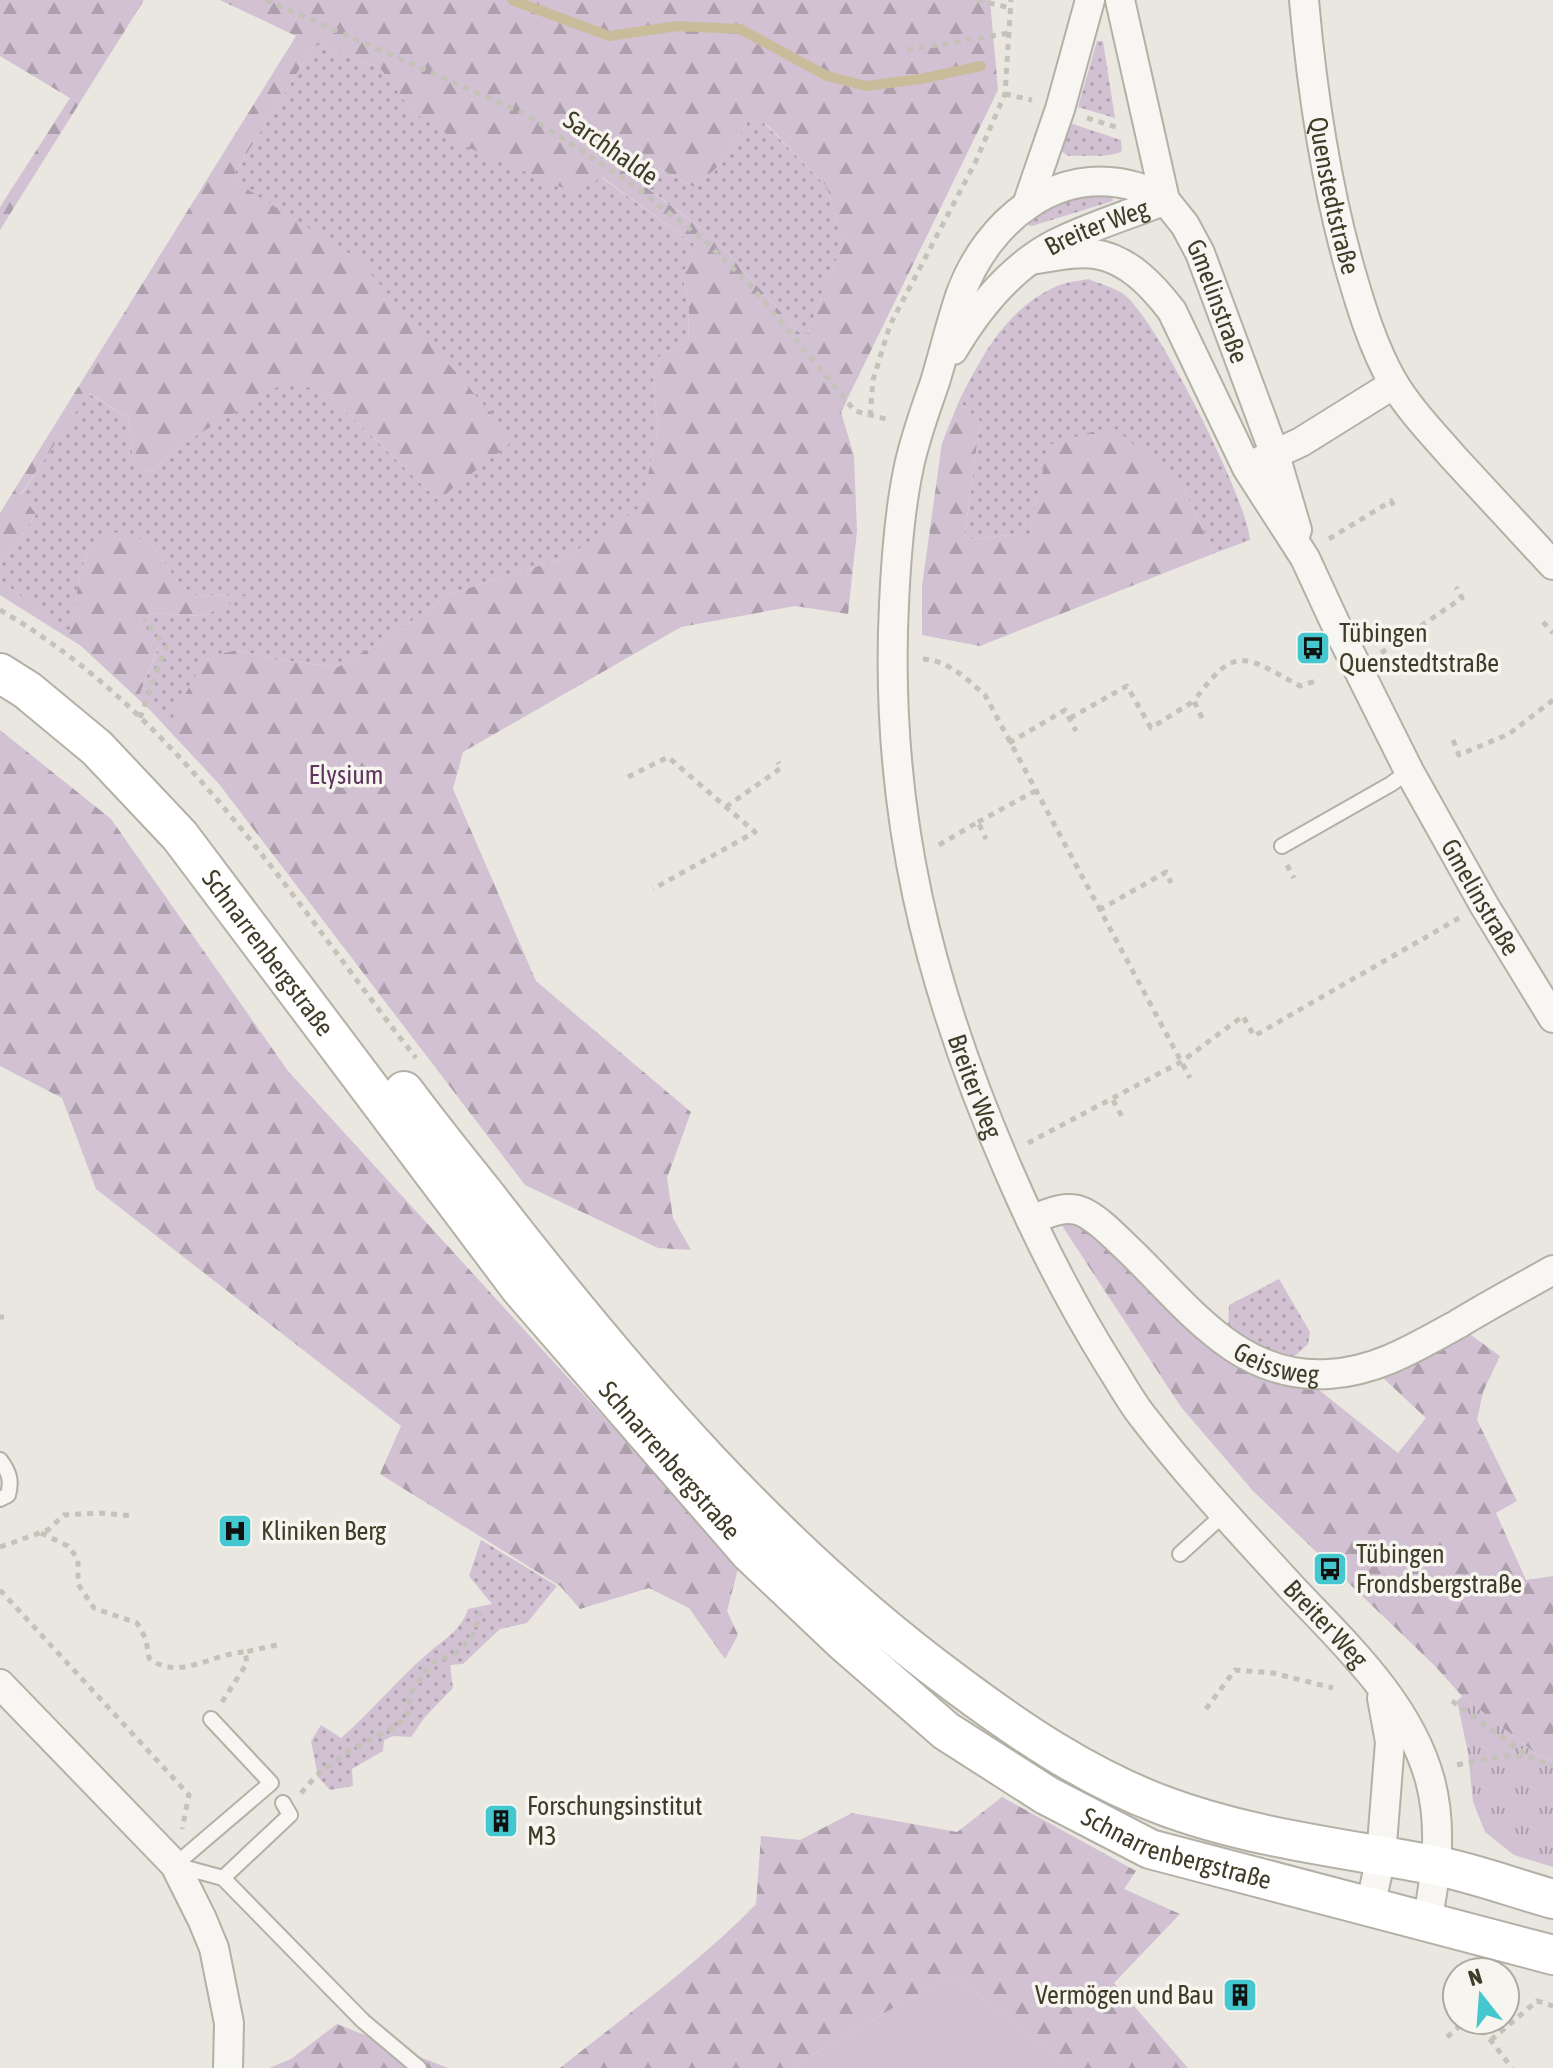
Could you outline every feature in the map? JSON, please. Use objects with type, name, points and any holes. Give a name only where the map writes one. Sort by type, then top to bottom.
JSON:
[{"type":"street","points":[[1028,202],[1060,109],[1090,0]]},
{"type":"street","name":"Gmelinstraße","points":[[1120,0],[1165,200],[1185,225],[1200,253],[1275,455],[1305,556],[1409,771],[1484,905],[1553,1018]]},
{"type":"street","name":"Quenstedtstraße","points":[[1304,0],[1313,89],[1335,209],[1362,311],[1394,384],[1441,443],[1553,565]]},
{"type":"street","name":"Breiter Weg","points":[[1165,200],[1137,187],[1106,182],[1062,185],[1028,202],[1001,229],[967,279],[949,327],[909,466],[901,513],[891,653],[898,782],[915,892],[944,1003],[988,1125],[1031,1220],[1086,1327],[1141,1415],[1224,1514],[1362,1663],[1408,1727],[1429,1778],[1437,1822],[1438,1866],[1427,1923]]},
{"type":"street","name":"Breiter Weg","points":[[937,375],[990,297],[1031,260],[1074,235],[1165,200]]},
{"type":"street","name":"Gmelinstraße","points":[[1031,260],[1066,254],[1097,254],[1135,271],[1155,289],[1179,324],[1247,468],[1305,556]]},
{"type":"street","points":[[1247,468],[1275,455],[1394,384]]},
{"type":"street","name":"Schnarrenbergstraße","points":[[0,643],[42,670],[81,702],[166,782],[223,852],[414,1105],[586,1322],[727,1482],[855,1604],[917,1655],[1006,1722],[1095,1775],[1162,1805],[1250,1831],[1438,1866],[1553,1899]]},
{"type":"street","name":"Schnarrenbergstraße","points":[[0,673],[27,690],[97,748],[180,836],[520,1288],[750,1553],[845,1643],[946,1731],[1046,1795],[1150,1849],[1553,1955]]},
{"type":"street","name":"Geissweg","points":[[1031,1220],[1064,1209],[1081,1211],[1118,1240],[1225,1343],[1264,1365],[1294,1373],[1327,1374],[1381,1364],[1411,1351],[1553,1270]]},
{"type":"street","points":[[0,1684],[175,1865],[214,1948],[229,2023],[228,2068]]},
{"type":"street","name":"Breiter Weg","points":[[1370,1907],[1381,1857],[1390,1742],[1379,1685]]},
{"type":"lane","points":[[1282,846],[1409,771]]},
{"type":"lane","points":[[0,1460],[8,1470],[11,1484],[8,1495],[0,1499]]},
{"type":"lane","points":[[1180,1554],[1224,1514]]},
{"type":"lane","points":[[175,1865],[271,1783],[211,1719]]},
{"type":"lane","points":[[223,1878],[290,1815],[283,1803]]},
{"type":"lane","points":[[175,1865],[223,1878],[363,2021],[419,2068]]},
{"type":"path","name":"Sarchhalde","points":[[266,0],[526,114],[629,182],[704,240],[752,287],[855,411],[870,416],[873,380],[890,325],[975,163],[1005,94]]},
{"type":"path","points":[[977,0],[1011,8]]},
{"type":"path","points":[[1011,0],[1005,94],[1038,101]]},
{"type":"path","points":[[907,50],[1009,33]]},
{"type":"path","points":[[1074,114],[1118,128]]},
{"type":"path","points":[[1305,556],[1391,501],[1395,508]]},
{"type":"path","points":[[1388,648],[1462,598],[1456,587]]},
{"type":"path","points":[[0,610],[85,668],[172,748],[220,803],[422,1066]]},
{"type":"path","points":[[140,718],[166,647],[144,619]]},
{"type":"path","points":[[1543,622],[1553,633]]},
{"type":"path","points":[[915,658],[930,659],[962,674],[985,695],[1190,1078]]},
{"type":"path","points":[[1070,718],[1127,686],[1151,728],[1194,701],[1211,677],[1226,664],[1252,660],[1300,686],[1319,680]]},
{"type":"path","points":[[1453,740],[1459,755],[1509,734],[1553,700]]},
{"type":"path","points":[[1194,701],[1202,718]]},
{"type":"path","points":[[1009,743],[1065,710],[1076,731]]},
{"type":"path","points":[[628,777],[668,757],[755,832],[653,889]]},
{"type":"path","points":[[726,807],[781,768],[778,762]]},
{"type":"path","points":[[932,849],[1035,791]]},
{"type":"path","points":[[978,822],[986,839]]},
{"type":"path","points":[[1099,910],[1166,872],[1171,883]]},
{"type":"path","points":[[1021,1146],[1181,1062],[1243,1016],[1254,1036],[1464,915]]},
{"type":"path","points":[[1113,1100],[1122,1117]]},
{"type":"path","points":[[0,1547],[48,1530],[64,1515],[99,1513],[135,1516]]},
{"type":"path","points":[[41,1533],[68,1546],[78,1559],[78,1584],[94,1608],[137,1623],[146,1639],[149,1658],[158,1666],[184,1669],[230,1652],[281,1644]]},
{"type":"path","points":[[0,1590],[189,1795],[175,1865]]},
{"type":"path","points":[[316,1776],[350,1750],[398,1725],[408,1713],[410,1694],[431,1663],[455,1654],[468,1641],[475,1631],[480,1612]]},
{"type":"path","points":[[211,1719],[247,1663],[245,1652]]},
{"type":"path","points":[[1206,1709],[1235,1670],[1273,1673],[1333,1688]]},
{"type":"path","points":[[1452,1701],[1529,1757],[1553,1766]]},
{"type":"path","points":[[1429,1778],[1464,1762],[1502,1756],[1529,1757]]},
{"type":"path","points":[[1491,2040],[1537,2001],[1553,2006]]},
{"type":"path","points":[[1488,2036],[1512,2068]]},
{"type":"green space","points":[[0,0],[144,0],[0,230],[0,207],[70,98],[0,56]]},
{"type":"green space","name":"Elysium","points":[[220,0],[990,0],[998,90],[841,412],[854,456],[857,531],[848,614],[795,606],[681,627],[463,752],[453,789],[536,981],[691,1112],[667,1178],[673,1218],[691,1250],[658,1248],[525,1185],[219,784],[149,709],[81,646],[0,595],[0,580],[70,633],[80,573],[91,547],[117,532],[150,542],[175,578],[193,595],[247,596],[203,616],[152,613],[140,624],[158,647],[139,696],[169,724],[205,658],[237,650],[278,660],[338,667],[398,631],[447,595],[567,557],[641,506],[658,430],[653,373],[661,354],[688,342],[689,306],[682,274],[698,247],[602,177],[575,193],[467,147],[414,113],[380,68],[315,44],[231,179],[358,259],[514,440],[438,500],[330,396],[289,380],[192,438],[150,472],[134,467],[128,418],[89,393],[21,494],[36,514],[0,566],[0,513],[296,36]],"holes":[[[748,121],[765,123],[827,187],[842,245],[805,339],[713,237],[592,147],[612,143],[694,187],[722,163]]]},
{"type":"green space","points":[[1097,41],[1103,41],[1115,118],[1078,107]]},
{"type":"green space","points":[[315,44],[380,68],[414,113],[601,177],[698,247],[682,274],[689,306],[688,342],[661,354],[653,373],[658,430],[641,507],[567,557],[447,595],[398,631],[338,667],[278,660],[237,650],[169,724],[139,696],[158,648],[140,624],[152,613],[203,616],[244,596],[193,595],[175,578],[150,542],[117,533],[91,547],[80,573],[70,634],[0,580],[0,566],[36,514],[21,495],[88,393],[128,418],[134,466],[150,472],[192,438],[289,379],[330,396],[438,500],[275,209],[231,179]]},
{"type":"green space","points":[[748,121],[764,123],[827,187],[834,211],[842,245],[805,339],[713,237],[592,146],[611,143],[694,187],[722,163]]},
{"type":"green space","points":[[1070,123],[1121,140],[1122,151],[1069,156],[1062,152]]},
{"type":"green space","points":[[1084,193],[1112,196],[1113,201],[1032,226],[1022,223],[1038,209]]},
{"type":"green space","points":[[1088,279],[1122,293],[1137,308],[1155,335],[1217,450],[1234,488],[1250,540],[1215,553],[1182,486],[1048,446],[1030,533],[964,540],[980,421],[959,401],[987,350],[1010,320],[1039,295],[1057,286]]},
{"type":"green space","points":[[959,401],[980,421],[964,540],[1030,533],[1048,445],[1112,426],[1182,486],[1215,553],[980,646],[922,635],[922,586],[942,443]]},
{"type":"green space","points":[[0,730],[111,819],[288,1071],[739,1565],[727,1611],[738,1635],[725,1659],[689,1608],[649,1588],[580,1609],[560,1586],[380,1474],[401,1426],[96,1189],[62,1098],[0,1066]]},
{"type":"green space","points":[[1055,1215],[1079,1217],[1227,1353],[1283,1384],[1314,1386],[1398,1453],[1426,1418],[1381,1376],[1445,1342],[1471,1335],[1500,1356],[1483,1392],[1477,1420],[1517,1501],[1496,1513],[1526,1580],[1553,1576],[1553,1761],[1538,1755],[1462,1696],[1435,1666],[1253,1491],[1181,1407]]},
{"type":"green space","points":[[1279,1279],[1310,1332],[1308,1344],[1296,1355],[1278,1359],[1228,1329],[1229,1305]]},
{"type":"green space","points":[[481,1540],[557,1586],[527,1623],[500,1629],[463,1664],[450,1665],[453,1688],[411,1737],[393,1736],[384,1740],[383,1751],[352,1769],[353,1786],[330,1790],[318,1777],[311,1741],[321,1725],[341,1738],[456,1629],[468,1609],[492,1604],[469,1576]]},
{"type":"green space","points":[[1462,1696],[1538,1755],[1553,1761],[1553,1867],[1514,1855],[1485,1832],[1473,1802],[1468,1753],[1457,1701]]},
{"type":"green space","points":[[1002,1797],[1136,1871],[1124,1889],[1180,1914],[1114,1983],[1188,2068],[1062,2068],[1054,2055],[952,1974],[790,2068],[560,2068],[685,1969],[756,1904],[761,1836],[800,1840],[852,1813],[957,1832]]},
{"type":"green space","points":[[952,1974],[1054,2055],[1062,2068],[790,2068]]},
{"type":"green space","points":[[337,2024],[448,2068],[269,2068],[291,2059]]},
{"type":"waterway","points":[[512,0],[609,36],[677,26],[740,29],[827,76],[866,86],[981,66]]},
{"type":"place","name":"Tübingen Quenstedtstraße","points":[[1313,648]]},
{"type":"place","name":"Kliniken Berg","points":[[235,1531]]},
{"type":"place","name":"Tübingen Frondsbergstraße","points":[[1330,1569]]},
{"type":"place","name":"Forschungsinstitut M3","points":[[501,1821]]},
{"type":"place","name":"Vermögen und Bau","points":[[1240,1995]]}]
